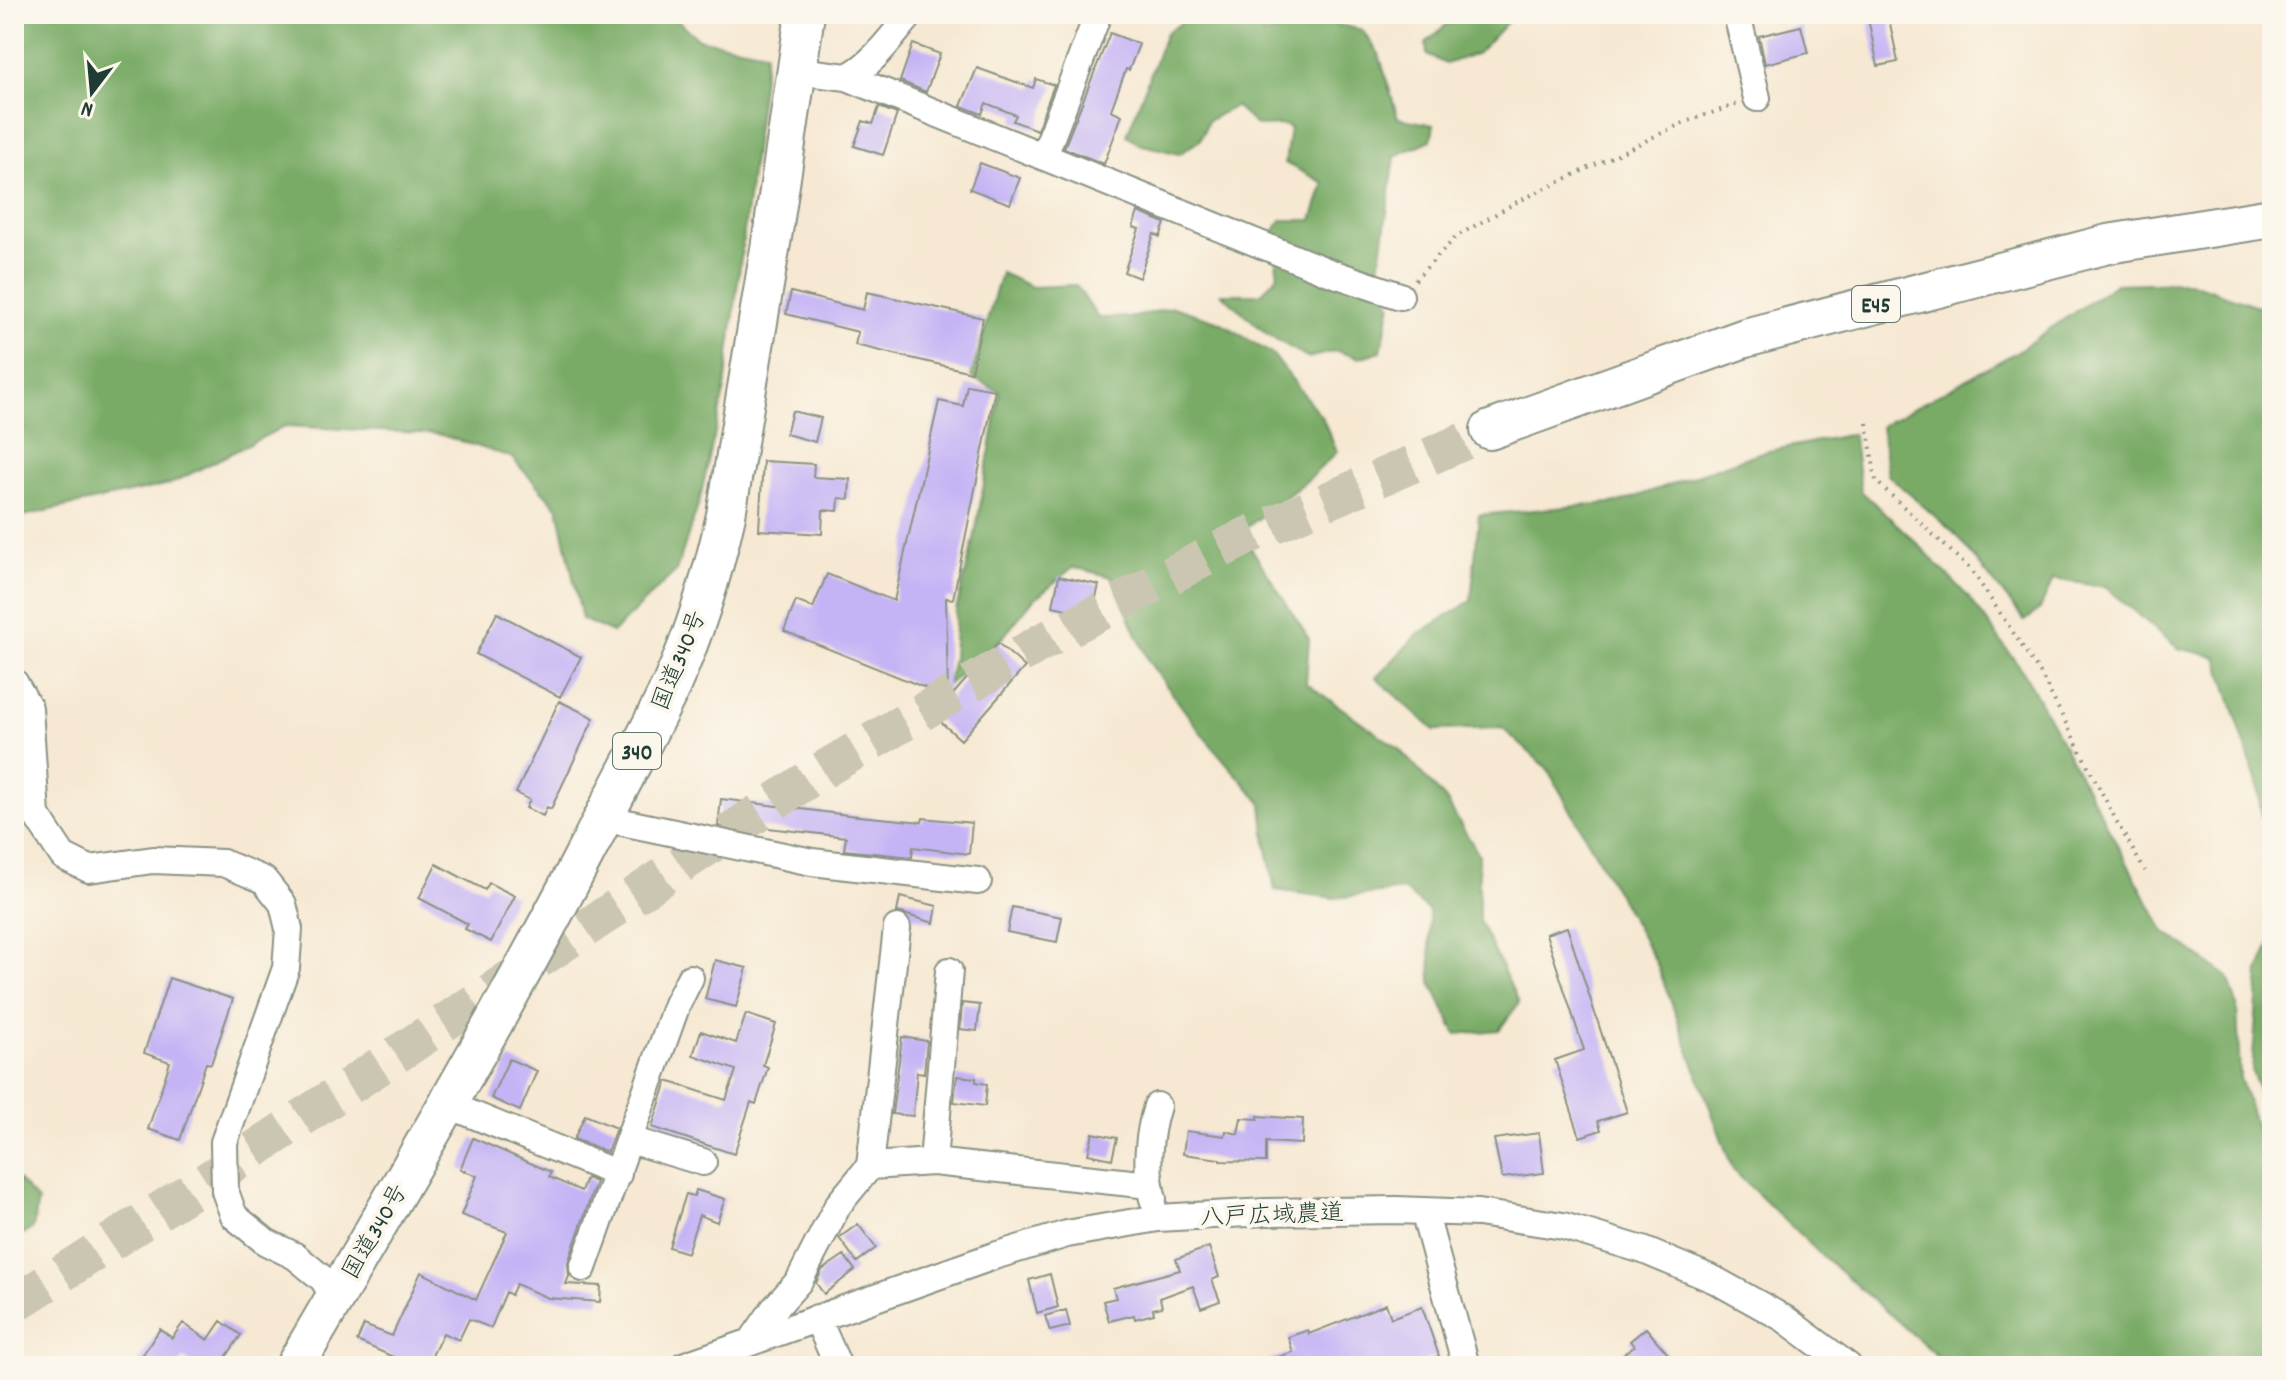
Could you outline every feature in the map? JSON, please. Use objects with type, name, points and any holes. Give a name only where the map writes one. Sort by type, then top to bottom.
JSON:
[{"type":"highway","name":"国道340号","points":[[295,1366],[449,1105],[603,818],[670,686],[694,626],[716,557],[755,340],[805,14]]},
{"type":"highway","name":"E45","points":[[1490,430],[1745,338],[2108,244],[2272,218]]},
{"type":"street","points":[[847,77],[859,71],[911,14]]},
{"type":"street","points":[[1044,156],[1098,14]]},
{"type":"street","points":[[1737,14],[1757,98]]},
{"type":"street","points":[[798,71],[847,77],[1326,271],[1400,296]]},
{"type":"street","points":[[14,682],[29,708],[36,815],[63,856],[89,869],[153,860],[223,863],[264,880],[283,904],[289,929],[286,968],[224,1142],[225,1191],[234,1216],[266,1242],[295,1256],[323,1279],[335,1298]]},
{"type":"street","points":[[603,818],[812,862],[978,881]]},
{"type":"street","points":[[751,1342],[799,1281],[838,1205],[870,1166],[897,928]]},
{"type":"street","points":[[933,1162],[949,971]]},
{"type":"street","points":[[583,1268],[677,1004],[690,978]]},
{"type":"street","points":[[449,1105],[618,1174]]},
{"type":"street","points":[[1157,1106],[1150,1143],[1150,1185],[1158,1218]]},
{"type":"street","points":[[630,1140],[703,1162]]},
{"type":"street","points":[[870,1166],[933,1162],[1150,1185]]},
{"type":"street","points":[[1424,1211],[1466,1366]]},
{"type":"street","name":"八戸広域農道","points":[[683,1366],[994,1256],[1067,1234],[1158,1218],[1266,1212],[1424,1211],[1478,1213],[1563,1226],[1643,1250],[1715,1280],[1785,1319],[1848,1366]]},
{"type":"street","points":[[817,1318],[838,1366]]},
{"type":"path","points":[[1400,296],[1457,236],[1517,202],[1685,122],[1757,98]]},
{"type":"path","points":[[1867,423],[1876,481],[1972,571],[2040,673],[2145,871]]},
{"type":"green space","points":[[14,14],[670,14],[698,39],[766,52],[725,388],[699,503],[676,571],[612,633],[582,619],[558,508],[511,457],[438,434],[285,426],[170,484],[14,518]]},
{"type":"green space","points":[[1184,14],[1254,14],[1263,34],[1322,21],[1362,30],[1379,54],[1398,118],[1434,125],[1431,140],[1395,156],[1378,275],[1391,304],[1381,351],[1359,358],[1336,351],[1307,358],[1266,333],[1222,294],[1261,294],[1278,275],[1272,236],[1281,220],[1312,220],[1324,183],[1285,163],[1290,128],[1286,125],[1257,126],[1235,106],[1208,121],[1200,140],[1179,154],[1139,144],[1127,135],[1166,33],[1181,23]]},
{"type":"green space","points":[[1458,14],[1515,14],[1478,53],[1446,64],[1427,55],[1426,43]]},
{"type":"green space","points":[[1001,273],[1032,287],[1076,285],[1098,318],[1135,317],[1173,307],[1220,322],[1273,355],[1323,419],[1337,452],[1309,479],[1241,532],[1309,639],[1306,683],[1398,748],[1446,800],[1479,855],[1479,920],[1519,1003],[1499,1030],[1456,1034],[1431,982],[1429,911],[1404,890],[1334,898],[1275,890],[1262,804],[1204,737],[1149,662],[1112,577],[1073,567],[1033,600],[1003,637],[948,685],[956,610],[974,540],[1000,392],[971,377]]},
{"type":"green space","points":[[2189,282],[2260,307],[2272,307],[2272,889],[2257,783],[2217,657],[2178,648],[2105,587],[2053,579],[2040,609],[2025,621],[1954,533],[1888,475],[1881,426],[2013,354],[2116,284]]},
{"type":"green space","points":[[1853,434],[1861,491],[1916,542],[1971,600],[2026,676],[2164,931],[2228,977],[2237,1005],[2240,1078],[2256,1127],[2272,1158],[2272,1366],[1943,1366],[1933,1352],[1819,1253],[1733,1170],[1657,964],[1547,768],[1502,728],[1434,730],[1376,678],[1418,634],[1471,601],[1479,515],[1621,502],[1759,453]]},
{"type":"green space","points":[[2272,940],[2272,1126],[2252,1072],[2259,971]]},
{"type":"green space","points":[[14,1176],[38,1201],[33,1228],[14,1239]]},
{"type":"building","points":[[1867,14],[1888,14],[1898,62],[1878,66]]},
{"type":"building","points":[[1801,26],[1808,53],[1765,64],[1759,36]]},
{"type":"building","points":[[1110,33],[1139,44],[1111,110],[1122,115],[1104,164],[1064,148]]},
{"type":"building","points":[[913,44],[940,54],[926,92],[900,81]]},
{"type":"building","points":[[977,68],[1033,88],[1036,79],[1054,85],[1037,130],[1013,121],[1016,115],[986,103],[982,114],[961,106]]},
{"type":"building","points":[[879,107],[897,114],[883,155],[854,146],[863,121],[873,124]]},
{"type":"building","points":[[980,163],[1020,178],[1010,204],[970,189]]},
{"type":"building","points":[[1138,212],[1165,223],[1160,237],[1154,234],[1139,278],[1124,272],[1139,229],[1133,227]]},
{"type":"building","points":[[791,292],[863,310],[867,292],[983,318],[971,372],[855,345],[858,332],[786,314]]},
{"type":"building","points":[[967,385],[995,390],[953,599],[946,598],[948,697],[784,631],[796,601],[813,608],[827,574],[894,601],[939,401],[963,406]]},
{"type":"building","points":[[792,411],[821,418],[815,442],[786,434]]},
{"type":"building","points":[[763,461],[814,464],[813,477],[850,479],[849,499],[839,498],[838,511],[823,510],[822,534],[759,530]]},
{"type":"building","points":[[1059,576],[1099,585],[1092,615],[1053,606]]},
{"type":"building","points":[[497,613],[581,657],[560,697],[476,654]]},
{"type":"building","points":[[998,643],[1025,667],[961,740],[934,716]]},
{"type":"building","points":[[559,701],[594,718],[551,809],[547,807],[543,816],[526,808],[530,800],[516,793]]},
{"type":"building","points":[[721,799],[848,815],[972,823],[969,854],[913,847],[912,857],[844,850],[846,837],[750,826],[750,830],[718,826]]},
{"type":"building","points":[[436,864],[485,890],[489,883],[515,896],[491,942],[465,929],[468,924],[419,898]]},
{"type":"building","points":[[900,897],[937,906],[934,923],[897,912]]},
{"type":"building","points":[[1012,907],[1062,917],[1057,942],[1007,932]]},
{"type":"building","points":[[1567,927],[1627,1112],[1598,1121],[1601,1130],[1580,1137],[1555,1060],[1584,1050],[1546,934]]},
{"type":"building","points":[[715,960],[747,968],[736,1007],[705,999]]},
{"type":"building","points":[[169,978],[233,999],[211,1064],[206,1063],[180,1140],[148,1129],[170,1062],[144,1053]]},
{"type":"building","points":[[962,1003],[980,1005],[977,1031],[960,1029]]},
{"type":"building","points":[[746,1014],[776,1024],[763,1065],[768,1067],[756,1104],[751,1102],[734,1154],[652,1127],[667,1081],[726,1100],[736,1070],[693,1055],[701,1031],[736,1043]]},
{"type":"building","points":[[902,1037],[927,1041],[924,1073],[917,1072],[913,1116],[892,1114]]},
{"type":"building","points":[[509,1059],[537,1071],[520,1111],[491,1098]]},
{"type":"building","points":[[957,1076],[976,1078],[976,1082],[987,1084],[985,1106],[954,1102]]},
{"type":"building","points":[[585,1115],[616,1128],[607,1152],[574,1139]]},
{"type":"building","points":[[1258,1116],[1303,1119],[1302,1144],[1266,1142],[1266,1162],[1220,1161],[1183,1154],[1186,1131],[1225,1136],[1226,1131],[1238,1134],[1241,1118],[1258,1119]]},
{"type":"building","points":[[1093,1133],[1117,1138],[1112,1159],[1088,1154]]},
{"type":"building","points":[[1539,1133],[1544,1173],[1502,1178],[1494,1139]]},
{"type":"building","points":[[473,1138],[551,1172],[549,1177],[581,1191],[586,1178],[596,1182],[568,1263],[566,1284],[601,1286],[600,1302],[548,1298],[516,1284],[511,1295],[506,1292],[491,1328],[469,1319],[459,1340],[443,1333],[427,1366],[394,1366],[398,1359],[357,1341],[364,1325],[392,1336],[421,1272],[476,1300],[507,1232],[461,1215],[477,1176],[460,1169]]},
{"type":"building","points":[[696,1190],[725,1199],[717,1222],[699,1215],[687,1253],[669,1247],[686,1194],[694,1196]]},
{"type":"building","points":[[858,1224],[876,1248],[857,1262],[839,1238]]},
{"type":"building","points":[[1209,1247],[1219,1277],[1212,1280],[1220,1301],[1201,1308],[1193,1286],[1160,1298],[1162,1307],[1153,1309],[1154,1314],[1109,1321],[1103,1301],[1116,1298],[1113,1288],[1180,1270],[1176,1259]]},
{"type":"building","points":[[844,1255],[855,1270],[824,1294],[816,1283],[822,1270]]},
{"type":"building","points":[[1050,1274],[1058,1307],[1037,1313],[1029,1280]]},
{"type":"building","points":[[1386,1304],[1391,1318],[1422,1307],[1439,1356],[1410,1366],[1262,1366],[1261,1363],[1293,1352],[1288,1337],[1308,1330],[1309,1334]]},
{"type":"building","points":[[1066,1310],[1070,1326],[1050,1331],[1045,1316]]},
{"type":"building","points":[[221,1321],[241,1335],[220,1366],[196,1366],[184,1358],[179,1366],[135,1366],[160,1329],[172,1338],[183,1323],[208,1340]]},
{"type":"building","points":[[1646,1328],[1678,1366],[1633,1366],[1623,1354],[1634,1346],[1630,1341]]},
{"type":"tunnel","points":[[14,1304],[236,1162],[821,771],[1042,642],[1247,536],[1490,430]]}]
